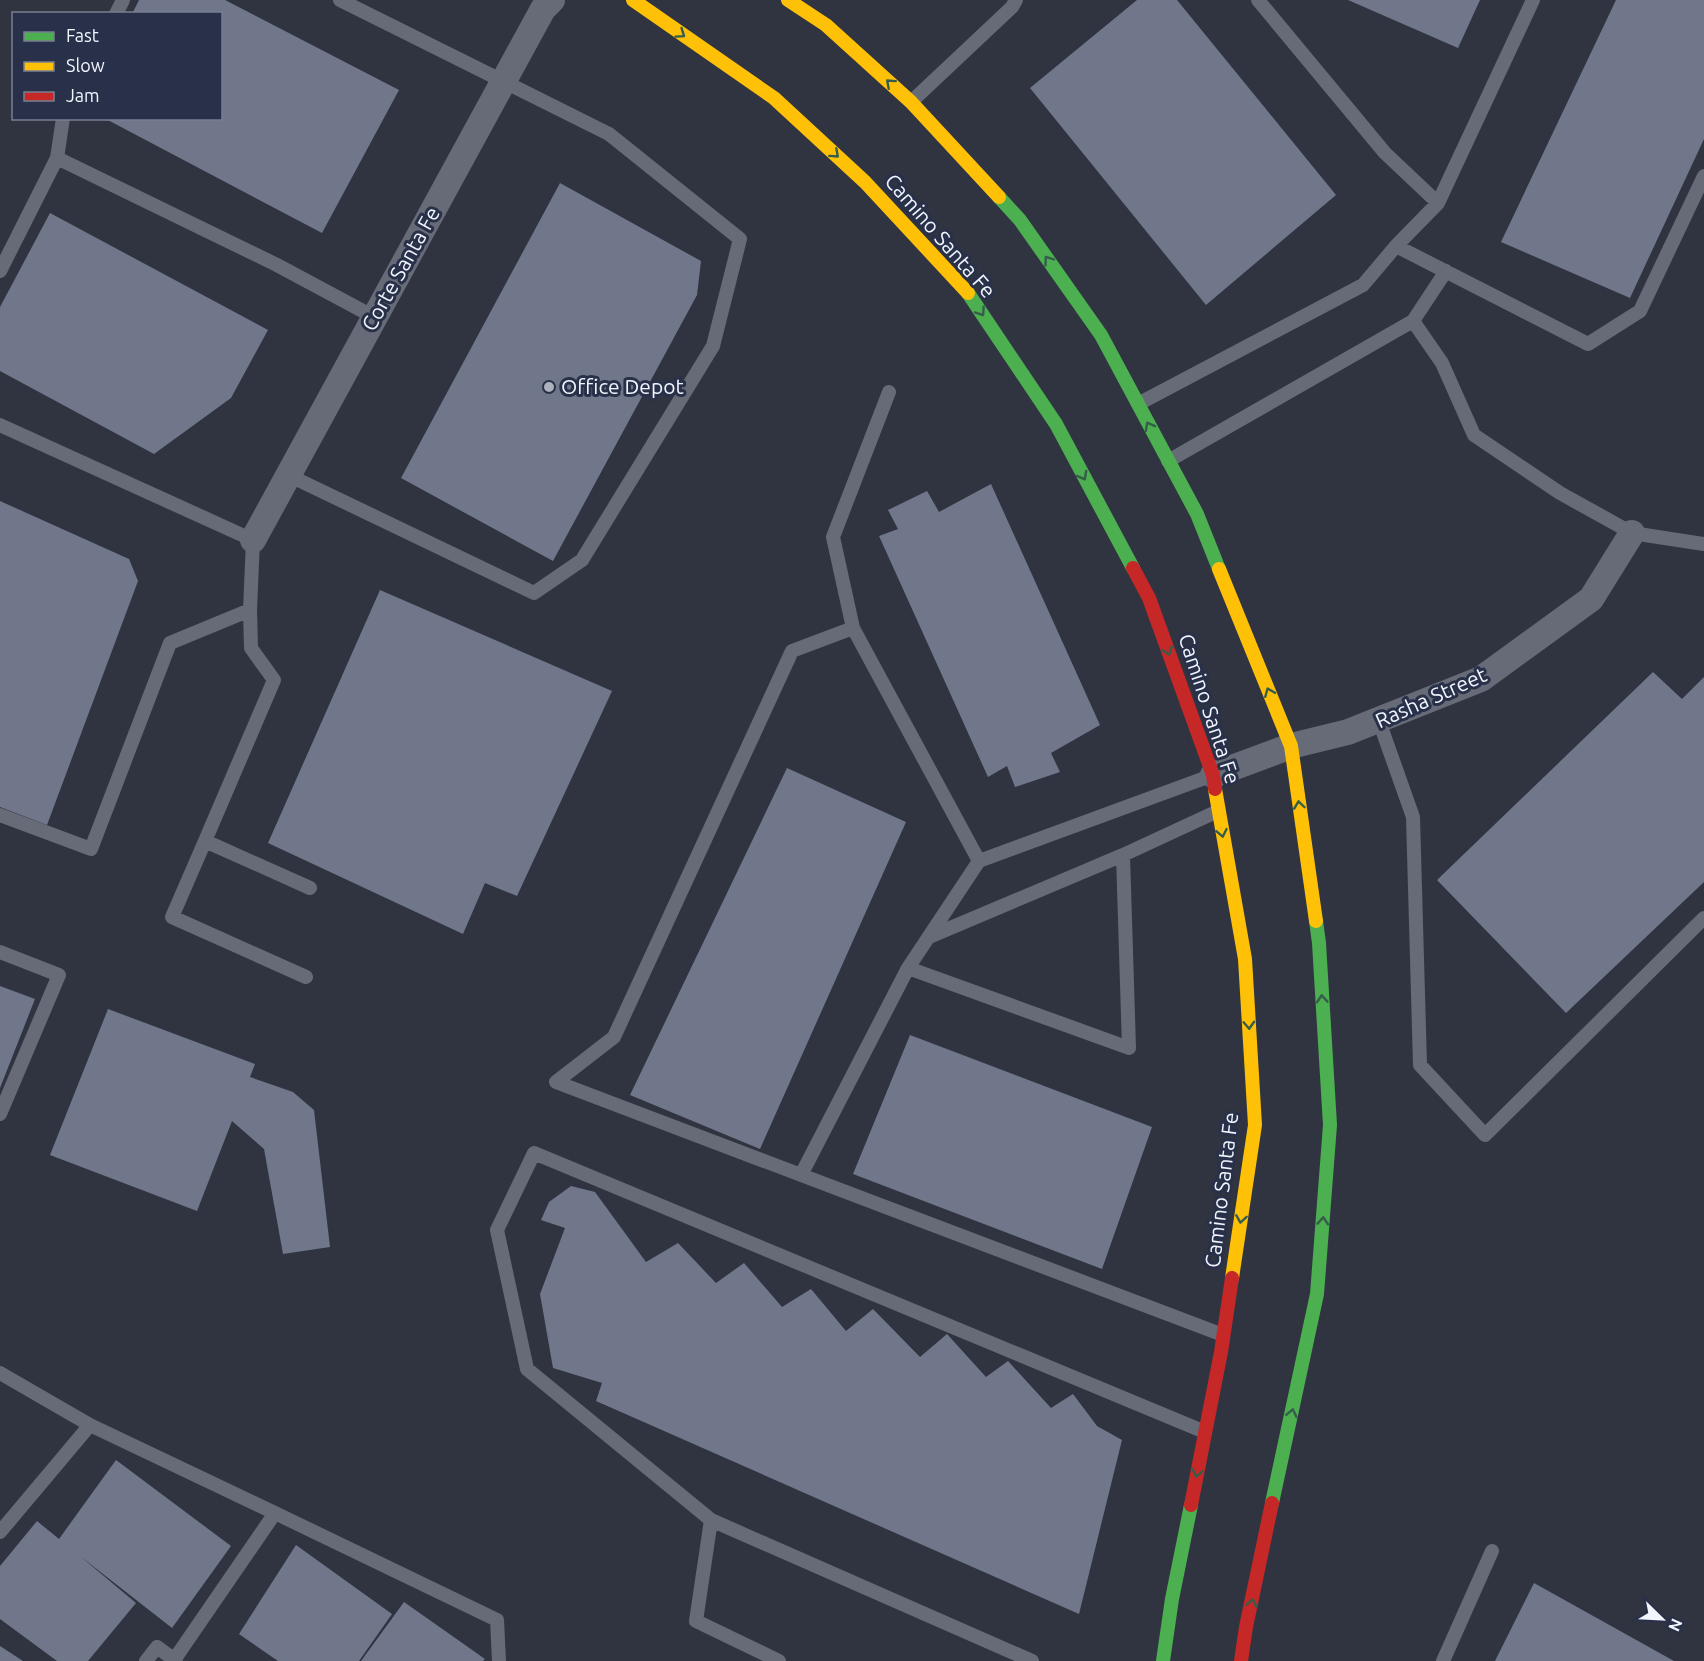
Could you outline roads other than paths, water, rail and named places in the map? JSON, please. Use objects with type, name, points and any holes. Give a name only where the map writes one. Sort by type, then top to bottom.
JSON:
[{"type":"main road","name":"Camino Santa Fe","points":[[633,0],[774,98],[865,182],[969,295],[1056,424],[1149,598],[1213,775],[1245,959],[1255,1125],[1223,1335],[1172,1599],[1163,1661]]},
{"type":"main road","points":[[788,0],[825,25],[911,102],[1020,220],[1101,335],[1197,514],[1291,746],[1319,943],[1330,1125],[1317,1294],[1241,1661]]},
{"type":"street","name":"Corte Santa Fe","points":[[253,540],[503,81],[543,9],[552,0]]},
{"type":"street","name":"Rasha Street","points":[[1213,775],[1291,746],[1323,740],[1379,721],[1482,679],[1591,599],[1632,533]]},
{"type":"lane","points":[[288,475],[534,593],[582,560],[713,346],[740,239],[609,134],[340,0]]},
{"type":"lane","points":[[911,102],[1012,7],[1016,0]]},
{"type":"lane","points":[[1258,0],[1385,153],[1438,203]]},
{"type":"lane","points":[[1138,404],[1362,285],[1438,203],[1533,0]]},
{"type":"lane","points":[[0,272],[57,158],[63,120]]},
{"type":"lane","points":[[57,158],[277,265],[374,318]]},
{"type":"lane","points":[[1396,246],[1588,344],[1641,311],[1704,176]]},
{"type":"lane","points":[[1168,461],[1413,321],[1446,271]]},
{"type":"lane","points":[[1413,321],[1442,363],[1474,435],[1560,493],[1632,533],[1704,544]]},
{"type":"lane","points":[[889,392],[833,537],[853,628],[979,861]]},
{"type":"lane","points":[[0,426],[253,540],[251,648],[274,680],[172,917],[306,977]]},
{"type":"lane","points":[[0,815],[91,849],[170,643],[250,610]]},
{"type":"lane","points":[[853,628],[792,651],[614,1037],[556,1082],[1223,1335]]},
{"type":"lane","points":[[1379,721],[1413,817],[1420,1065],[1485,1135],[1704,918]]},
{"type":"lane","points":[[801,1175],[908,968],[979,861],[1213,775]]},
{"type":"lane","points":[[929,937],[1123,855],[1218,811]]},
{"type":"lane","points":[[205,841],[310,888]]},
{"type":"lane","points":[[908,968],[1129,1048],[1123,855]]},
{"type":"lane","points":[[0,952],[59,975],[0,1114]]},
{"type":"lane","points":[[1032,1661],[711,1520],[527,1369],[497,1230],[534,1153],[1205,1432]]},
{"type":"lane","points":[[0,1373],[90,1425],[497,1620],[498,1661]]},
{"type":"lane","points":[[0,1532],[90,1425]]},
{"type":"lane","points":[[147,1661],[157,1647],[175,1660],[275,1512]]},
{"type":"lane","points":[[711,1520],[696,1621],[779,1661]]},
{"type":"lane","points":[[1443,1661],[1492,1551]]},
{"type":"place","name":"Office Depot","points":[[549,387]]}]
